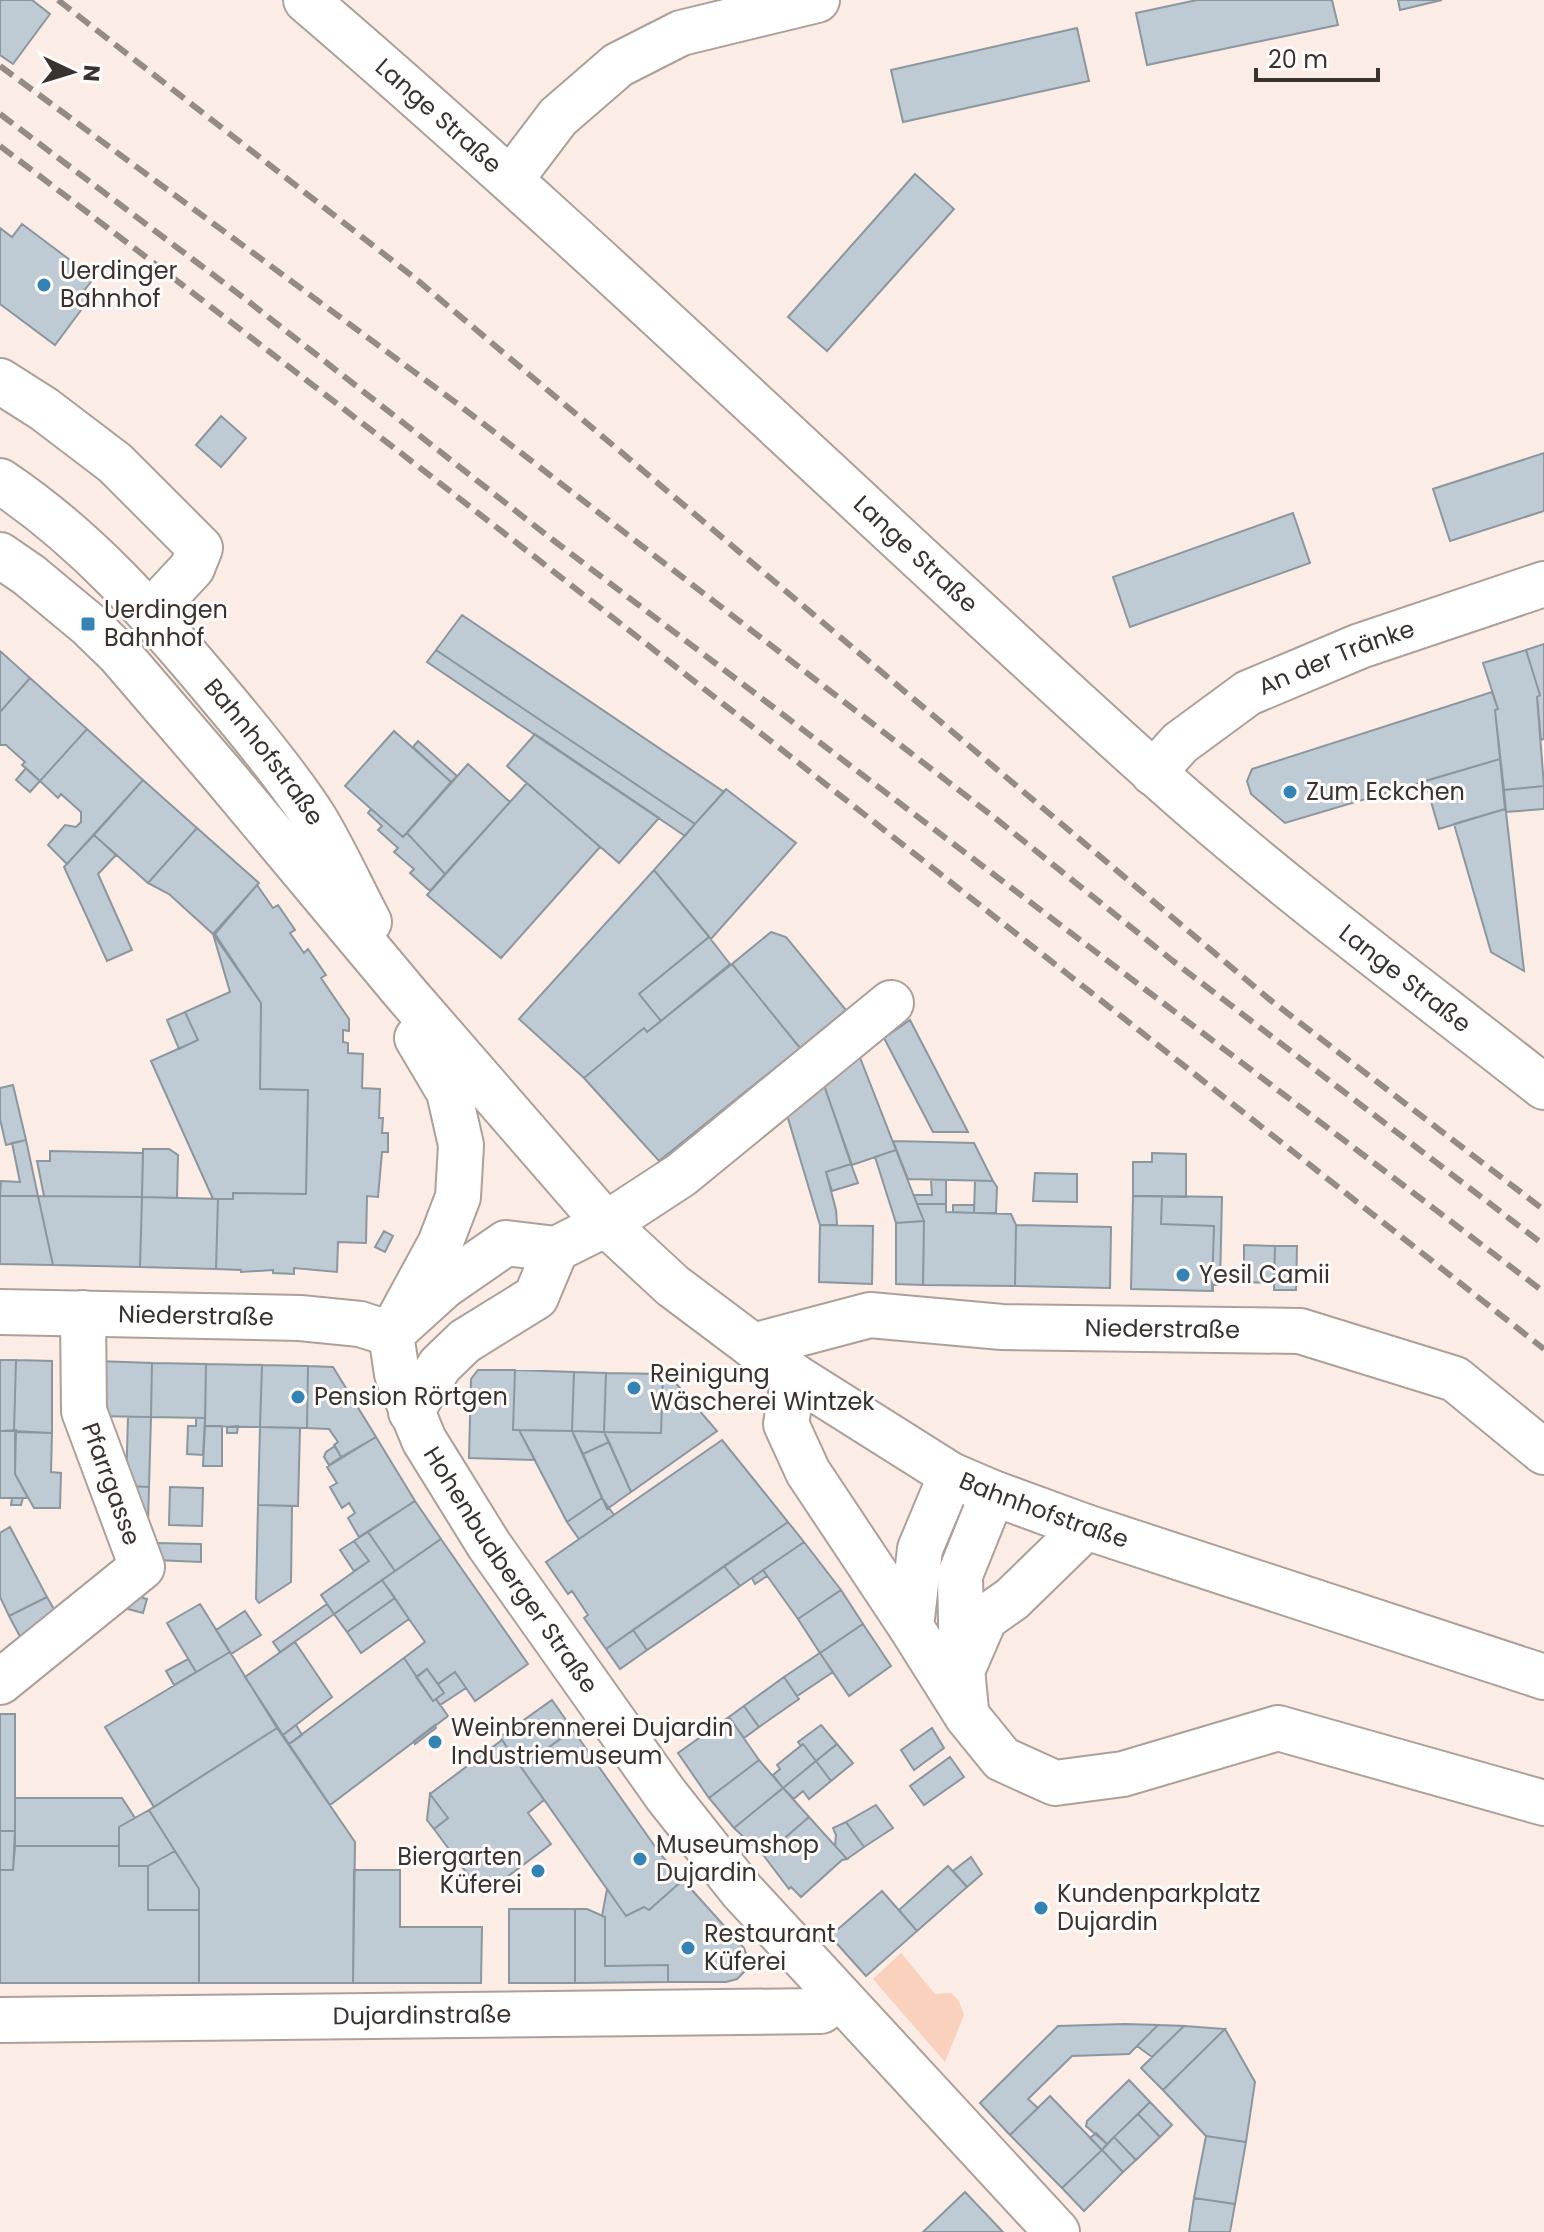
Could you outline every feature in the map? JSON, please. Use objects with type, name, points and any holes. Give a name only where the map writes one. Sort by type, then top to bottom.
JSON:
[{"type":"street","name":"Lange Straße","points":[[306,0],[511,179],[1153,773],[1272,872],[1544,1087]]},
{"type":"street","points":[[511,179],[558,117],[618,65],[681,33],[817,0]]},
{"type":"street","points":[[0,381],[44,409],[115,463],[200,548],[192,568],[151,612]]},
{"type":"street","name":"Bahnhofstraße","points":[[0,481],[103,562],[151,612],[239,719],[315,819],[407,995]]},
{"type":"street","name":"Bahnhofstraße","points":[[0,555],[88,624],[119,654],[356,936],[606,1224],[673,1286],[794,1376],[951,1475],[993,1493],[1086,1527],[1544,1677]]},
{"type":"street","name":"An der Tränke","points":[[1153,773],[1180,743],[1248,693],[1360,646],[1544,584]]},
{"type":"street","points":[[356,936],[449,1092],[461,1145],[458,1197],[440,1244],[391,1334]]},
{"type":"street","points":[[391,1334],[444,1286],[506,1243],[556,1249],[606,1224],[681,1175],[891,1003]]},
{"type":"street","points":[[411,1412],[440,1365],[465,1341],[536,1297],[556,1249]]},
{"type":"street","name":"Niederstraße","points":[[0,1312],[300,1318],[360,1324],[391,1334]]},
{"type":"street","name":"Pfarrgasse","points":[[0,1682],[142,1567],[84,1411],[83,1313]]},
{"type":"street","name":"Niederstraße","points":[[753,1346],[870,1315],[1002,1327],[1300,1331],[1455,1379],[1544,1452]]},
{"type":"street","name":"Hohenbudberger Straße","points":[[391,1334],[397,1374],[411,1412],[432,1453],[489,1545],[666,1795],[742,1891],[1057,2232]]},
{"type":"street","points":[[794,1376],[786,1424],[808,1472],[967,1716],[1002,1759],[1055,1783],[1123,1774],[1278,1728],[1544,1803]]},
{"type":"street","points":[[911,1627],[920,1549],[951,1475]]},
{"type":"street","points":[[967,1716],[962,1669],[960,1575],[993,1493]]},
{"type":"street","points":[[962,1669],[985,1618],[1012,1599],[1086,1527]]},
{"type":"street","name":"Dujardinstraße","points":[[0,2020],[821,2011],[839,1998]]},
{"type":"shaded area","points":[[901,1953],[935,1994],[951,1993],[959,2001],[964,2015],[945,2062],[873,1979]]},
{"type":"building","points":[[0,0],[32,0],[50,14],[13,64],[0,55]]},
{"type":"building","points":[[1197,0],[1332,0],[1338,25],[1147,65],[1136,13]]},
{"type":"building","points":[[1398,0],[1442,0],[1400,10]]},
{"type":"building","points":[[1077,28],[1089,81],[903,122],[891,70]]},
{"type":"building","points":[[915,174],[954,209],[827,351],[788,317]]},
{"type":"building","name":"Uerdinger Bahnhof","points":[[22,224],[94,278],[83,292],[90,298],[55,345],[0,304],[0,228],[12,237]]},
{"type":"building","points":[[221,416],[246,438],[221,467],[196,445]]},
{"type":"building","points":[[1544,453],[1544,511],[1450,541],[1433,489]]},
{"type":"building","points":[[1293,513],[1310,563],[1130,627],[1113,577]]},
{"type":"building","points":[[462,615],[724,792],[695,824],[436,650]]},
{"type":"building","points":[[1544,644],[1544,739],[1541,740],[1537,697],[1540,695],[1526,650]]},
{"type":"building","points":[[436,650],[695,824],[685,836],[427,662]]},
{"type":"building","points":[[1526,650],[1540,695],[1537,697],[1544,786],[1504,790],[1495,710],[1498,709],[1483,663]]},
{"type":"building","points":[[0,651],[30,678],[0,712]]},
{"type":"building","points":[[30,678],[87,729],[40,781],[22,765],[25,762],[6,745],[0,745],[0,712]]},
{"type":"building","points":[[1492,692],[1498,709],[1495,710],[1500,759],[1285,823],[1251,794],[1247,781],[1252,769]]},
{"type":"building","points":[[87,729],[143,780],[67,864],[48,845],[65,825],[76,827],[81,822],[81,812],[61,794],[58,798],[40,781]]},
{"type":"building","points":[[394,731],[451,782],[403,837],[345,786]]},
{"type":"building","points":[[535,734],[659,818],[619,863],[507,766]]},
{"type":"building","points":[[418,741],[457,776],[451,782],[413,747]]},
{"type":"building","points":[[1500,759],[1505,809],[1439,829],[1425,781]]},
{"type":"building","points":[[468,764],[510,802],[445,874],[407,833]]},
{"type":"building","points":[[26,768],[40,781],[30,792],[16,780]]},
{"type":"building","points":[[143,780],[197,828],[148,883],[94,835]]},
{"type":"building","points":[[527,783],[600,847],[501,958],[427,895]]},
{"type":"building","points":[[1544,786],[1544,809],[1506,812],[1504,790]]},
{"type":"building","points":[[726,789],[796,843],[711,939],[654,870]]},
{"type":"building","points":[[371,809],[403,837],[407,833],[445,874],[430,891],[410,873],[414,869],[394,852],[398,848],[378,830],[382,826],[368,813]]},
{"type":"building","points":[[1505,809],[1524,971],[1491,952],[1454,824]]},
{"type":"building","points":[[197,828],[259,883],[213,934],[169,894],[148,883]]},
{"type":"building","points":[[94,835],[116,855],[98,874],[132,950],[107,961],[64,867]]},
{"type":"building","points":[[654,870],[709,937],[639,994],[661,1021],[647,1032],[644,1028],[584,1078],[519,1019]]},
{"type":"building","points":[[257,885],[273,908],[278,905],[295,930],[290,933],[304,953],[308,949],[326,975],[321,978],[349,1019],[349,1031],[343,1030],[343,1042],[348,1043],[348,1053],[363,1054],[362,1088],[380,1089],[379,1118],[383,1118],[382,1133],[388,1133],[388,1152],[382,1152],[378,1197],[367,1196],[366,1243],[338,1242],[337,1272],[294,1268],[294,1274],[273,1273],[273,1270],[241,1272],[216,1269],[218,1199],[233,1199],[233,1193],[306,1194],[308,1090],[260,1089],[261,1003],[215,934]]},
{"type":"building","points":[[771,932],[786,937],[846,1010],[800,1048],[732,964]]},
{"type":"building","points":[[213,934],[261,1003],[260,1089],[308,1090],[306,1194],[233,1193],[233,1199],[213,1199],[151,1061],[198,1040],[185,1012],[230,992]]},
{"type":"building","points":[[709,937],[730,964],[661,1021],[639,994]]},
{"type":"building","points":[[732,964],[800,1048],[659,1161],[584,1078],[644,1028],[647,1032]]},
{"type":"building","points":[[185,1012],[198,1040],[179,1049],[167,1020]]},
{"type":"building","points":[[910,1020],[968,1132],[933,1132],[884,1038]]},
{"type":"building","points":[[859,1055],[896,1150],[852,1165],[824,1085]]},
{"type":"building","points":[[13,1085],[26,1140],[6,1145],[0,1119],[0,1088]]},
{"type":"building","points":[[824,1085],[851,1164],[826,1172],[837,1225],[820,1225],[787,1115]]},
{"type":"building","points":[[26,1140],[38,1196],[0,1196],[1,1181],[20,1182],[12,1143]]},
{"type":"building","points":[[893,1141],[974,1143],[993,1181],[908,1179]]},
{"type":"building","points":[[143,1149],[169,1149],[178,1155],[177,1198],[142,1197]]},
{"type":"building","points":[[896,1150],[924,1221],[896,1223],[875,1157]]},
{"type":"building","points":[[50,1151],[143,1153],[142,1197],[44,1196],[37,1161],[50,1161]]},
{"type":"building","points":[[1152,1153],[1186,1154],[1186,1197],[1133,1196],[1133,1162],[1152,1162]]},
{"type":"building","points":[[851,1164],[858,1183],[832,1191],[826,1172]]},
{"type":"building","points":[[1035,1173],[1077,1174],[1077,1202],[1033,1201]]},
{"type":"building","points":[[931,1180],[946,1180],[946,1204],[917,1204],[914,1195],[932,1195]]},
{"type":"building","points":[[975,1181],[993,1181],[997,1187],[996,1213],[974,1213]]},
{"type":"building","points":[[0,1196],[38,1196],[53,1265],[0,1264]]},
{"type":"building","points":[[38,1196],[142,1197],[140,1267],[53,1265]]},
{"type":"building","points":[[1133,1196],[1162,1196],[1161,1224],[1214,1226],[1212,1291],[1131,1289]]},
{"type":"building","points":[[1162,1196],[1222,1197],[1220,1285],[1213,1285],[1213,1291],[1212,1291],[1214,1226],[1161,1224]]},
{"type":"building","points":[[142,1197],[218,1199],[216,1269],[140,1267]]},
{"type":"building","points":[[917,1204],[946,1204],[946,1212],[1011,1214],[1016,1225],[1015,1286],[923,1285],[924,1221]]},
{"type":"building","points":[[953,1205],[974,1205],[974,1213],[953,1212]]},
{"type":"building","points":[[924,1221],[923,1285],[896,1284],[896,1223]]},
{"type":"building","points":[[820,1225],[873,1226],[872,1284],[819,1282]]},
{"type":"building","points":[[1016,1225],[1111,1227],[1110,1288],[1015,1286]]},
{"type":"building","points":[[384,1231],[393,1236],[385,1252],[375,1247]]},
{"type":"building","points":[[1244,1245],[1275,1246],[1274,1283],[1244,1282]]},
{"type":"building","points":[[1275,1246],[1297,1246],[1296,1290],[1274,1290]]},
{"type":"building","points":[[0,1360],[16,1360],[14,1431],[0,1431]]},
{"type":"building","points":[[16,1360],[52,1361],[52,1433],[14,1431]]},
{"type":"building","points":[[96,1361],[152,1363],[151,1417],[94,1416]]},
{"type":"building","points":[[152,1363],[206,1364],[205,1418],[151,1417]]},
{"type":"building","points":[[206,1364],[262,1365],[260,1427],[205,1426]]},
{"type":"building","points":[[262,1365],[308,1366],[307,1428],[260,1427]]},
{"type":"building","points":[[308,1366],[333,1367],[376,1437],[341,1457],[334,1445],[338,1442],[329,1429],[307,1428]]},
{"type":"building","points":[[478,1370],[515,1370],[513,1430],[519,1430],[535,1460],[469,1458],[471,1379]]},
{"type":"building","points":[[515,1370],[574,1372],[572,1431],[513,1430]]},
{"type":"building","points":[[574,1372],[606,1373],[604,1432],[572,1431]]},
{"type":"building","points":[[606,1373],[663,1374],[661,1433],[604,1432]]},
{"type":"building","points":[[663,1374],[668,1374],[717,1431],[631,1492],[604,1432],[661,1433]]},
{"type":"building","points":[[128,1417],[151,1417],[149,1487],[126,1486]]},
{"type":"building","points":[[196,1418],[205,1418],[203,1455],[187,1454],[188,1426],[196,1426]]},
{"type":"building","points":[[205,1426],[222,1426],[222,1466],[203,1466]]},
{"type":"building","points":[[238,1426],[237,1433],[227,1433],[227,1427]]},
{"type":"building","points":[[260,1427],[300,1428],[298,1506],[258,1505]]},
{"type":"building","points":[[16,1430],[15,1474],[28,1498],[0,1498],[0,1431]]},
{"type":"building","points":[[519,1430],[572,1431],[602,1498],[567,1522]]},
{"type":"building","points":[[572,1431],[604,1432],[609,1442],[583,1454]]},
{"type":"building","points":[[15,1432],[52,1433],[51,1472],[61,1473],[60,1508],[34,1508],[15,1474]]},
{"type":"building","points":[[376,1437],[415,1501],[359,1537],[348,1518],[355,1513],[349,1503],[342,1508],[330,1487],[337,1483],[327,1467]]},
{"type":"building","points":[[722,1440],[788,1522],[606,1649],[584,1618],[588,1615],[572,1591],[568,1594],[546,1562]]},
{"type":"building","points":[[609,1442],[631,1492],[607,1509],[583,1454]]},
{"type":"building","points":[[335,1446],[341,1457],[329,1465],[324,1457]]},
{"type":"building","points":[[126,1486],[149,1487],[148,1522]]},
{"type":"building","points":[[170,1487],[203,1488],[202,1526],[169,1525]]},
{"type":"building","points":[[12,1498],[23,1498],[21,1505],[11,1505]]},
{"type":"building","points":[[602,1498],[614,1515],[579,1539],[567,1522]]},
{"type":"building","points":[[415,1501],[441,1539],[395,1571],[368,1532]]},
{"type":"building","points":[[258,1505],[292,1506],[291,1582],[259,1603],[256,1599]]},
{"type":"building","points":[[788,1522],[804,1542],[740,1586],[724,1566]]},
{"type":"building","points":[[10,1527],[47,1597],[9,1616],[0,1597],[0,1533]]},
{"type":"building","points":[[368,1532],[395,1571],[334,1614],[321,1595],[369,1561],[354,1541]]},
{"type":"building","points":[[441,1539],[528,1664],[475,1701],[455,1672],[438,1684],[427,1669],[417,1677],[404,1658],[425,1642],[382,1580]]},
{"type":"building","points":[[354,1541],[369,1561],[354,1571],[340,1550]]},
{"type":"building","points":[[804,1542],[841,1590],[798,1619],[763,1570]]},
{"type":"building","points":[[156,1543],[201,1544],[201,1562],[155,1560]]},
{"type":"building","points":[[724,1566],[740,1586],[647,1650],[633,1630]]},
{"type":"building","points":[[763,1570],[767,1576],[755,1584],[752,1578]]},
{"type":"building","points":[[382,1580],[395,1598],[347,1632],[334,1614]]},
{"type":"building","points":[[841,1590],[863,1624],[820,1653],[798,1619]]},
{"type":"building","points":[[133,1595],[147,1599],[143,1613],[128,1609]]},
{"type":"building","points":[[47,1597],[59,1618],[24,1644],[9,1616]]},
{"type":"building","points":[[395,1598],[409,1619],[361,1653],[347,1632]]},
{"type":"building","points":[[200,1604],[230,1652],[196,1672],[167,1623]]},
{"type":"building","points":[[327,1604],[334,1614],[280,1652],[273,1642]]},
{"type":"building","points":[[245,1611],[261,1635],[231,1654],[216,1630]]},
{"type":"building","points":[[863,1624],[891,1666],[849,1696],[820,1653]]},
{"type":"building","points":[[633,1630],[647,1650],[620,1669],[606,1649]]},
{"type":"building","points":[[295,1642],[332,1697],[283,1735],[245,1677]]},
{"type":"building","points":[[230,1652],[277,1728],[154,1807],[105,1727]]},
{"type":"building","points":[[820,1653],[833,1672],[797,1696],[784,1677]]},
{"type":"building","points":[[404,1658],[433,1701],[436,1699],[448,1716],[330,1805],[289,1744]]},
{"type":"building","points":[[188,1659],[196,1672],[174,1685],[166,1671]]},
{"type":"building","points":[[427,1669],[444,1693],[433,1701],[416,1677]]},
{"type":"building","points":[[455,1672],[466,1688],[440,1705],[436,1699],[444,1693],[438,1684]]},
{"type":"building","points":[[784,1677],[799,1699],[759,1727],[744,1706]]},
{"type":"building","points":[[552,1700],[573,1730],[521,1767],[500,1737]]},
{"type":"building","points":[[744,1706],[759,1727],[744,1738],[729,1717]]},
{"type":"building","points":[[0,1714],[15,1714],[15,1831],[0,1831]]},
{"type":"building","points":[[729,1717],[759,1760],[709,1798],[678,1753]]},
{"type":"building","points":[[296,1725],[302,1735],[289,1744],[283,1735]]},
{"type":"building","points":[[435,1725],[436,1728],[415,1744],[414,1741]]},
{"type":"building","points":[[821,1725],[837,1744],[816,1761],[798,1742]]},
{"type":"building","points":[[277,1728],[355,1842],[353,1983],[199,1983],[199,1889],[149,1810]]},
{"type":"building","points":[[932,1728],[944,1748],[914,1770],[901,1750]]},
{"type":"building","points":[[573,1730],[661,1855],[683,1880],[649,1910],[644,1907],[626,1916],[521,1767]]},
{"type":"building","points":[[502,1740],[544,1800],[528,1813],[551,1844],[483,1895],[434,1829],[448,1818],[430,1794]]},
{"type":"building","points":[[803,1744],[816,1761],[783,1788],[773,1775],[780,1769],[777,1765]]},
{"type":"building","points":[[837,1744],[853,1763],[831,1781],[816,1761]]},
{"type":"building","points":[[950,1757],[964,1777],[924,1805],[910,1786]]},
{"type":"building","points":[[759,1760],[783,1788],[734,1828],[709,1798]]},
{"type":"building","points":[[816,1761],[831,1781],[809,1799],[803,1791],[794,1799],[783,1788]]},
{"type":"building","points":[[783,1788],[809,1817],[764,1856],[734,1828]]},
{"type":"building","points":[[430,1794],[448,1818],[434,1829],[427,1820]]},
{"type":"building","points":[[15,1798],[122,1798],[135,1818],[119,1827],[119,1846],[15,1846]]},
{"type":"building","points":[[876,1805],[893,1828],[864,1847],[846,1822]]},
{"type":"building","points":[[149,1810],[175,1851],[148,1866],[119,1866],[119,1827]]},
{"type":"building","points":[[809,1817],[847,1859],[842,1860],[801,1897],[791,1887],[789,1889],[764,1856]]},
{"type":"building","points":[[846,1822],[864,1847],[847,1859],[835,1846],[833,1828]]},
{"type":"building","points":[[0,1831],[15,1831],[13,1870],[0,1870]]},
{"type":"building","points":[[15,1846],[119,1846],[119,1866],[148,1866],[148,1910],[199,1910],[199,1983],[0,1983],[0,1870],[13,1870]]},
{"type":"building","points":[[175,1851],[199,1889],[199,1910],[148,1910],[148,1866]]},
{"type":"building","points":[[971,1857],[982,1874],[967,1887],[953,1871]]},
{"type":"building","points":[[948,1866],[967,1887],[917,1931],[899,1910]]},
{"type":"building","points":[[354,1870],[400,1870],[400,1927],[482,1927],[481,1983],[353,1983]]},
{"type":"building","points":[[683,1880],[744,1948],[748,1959],[745,1971],[737,1979],[726,1982],[668,1982],[668,1965],[605,1966],[605,1917],[602,1916],[607,1889],[626,1916],[644,1907],[649,1910]]},
{"type":"building","points":[[882,1891],[917,1931],[866,1976],[830,1936]]},
{"type":"building","points":[[509,1909],[575,1909],[575,1983],[509,1983]]},
{"type":"building","points":[[575,1909],[587,1909],[605,1917],[605,1966],[668,1965],[668,1982],[575,1983]]},
{"type":"building","points":[[1158,2025],[1129,2054],[1072,2056],[1028,2099],[1038,2108],[1010,2135],[980,2103],[1058,2026]]},
{"type":"building","points":[[1158,2025],[1184,2026],[1152,2057],[1137,2046]]},
{"type":"building","points":[[1184,2026],[1225,2029],[1163,2090],[1141,2068]]},
{"type":"building","points":[[1225,2029],[1255,2082],[1246,2142],[1206,2136],[1163,2090]]},
{"type":"building","points":[[1129,2080],[1150,2102],[1107,2144],[1086,2126],[1087,2121]]},
{"type":"building","points":[[1050,2096],[1102,2150],[1062,2188],[1010,2135]]},
{"type":"building","points":[[1150,2102],[1172,2125],[1160,2137],[1138,2114]]},
{"type":"building","points":[[1138,2114],[1160,2137],[1136,2160],[1114,2137]]},
{"type":"building","points":[[1096,2133],[1107,2144],[1102,2150],[1090,2138]]},
{"type":"building","points":[[1206,2136],[1246,2142],[1235,2204],[1194,2198]]},
{"type":"building","points":[[1114,2137],[1136,2160],[1123,2172],[1102,2150]]},
{"type":"building","points":[[1102,2150],[1123,2172],[1084,2211],[1062,2188]]},
{"type":"building","points":[[965,2192],[1003,2232],[923,2232],[942,2214]]},
{"type":"building","points":[[1194,2198],[1235,2204],[1230,2232],[1189,2232]]},
{"type":"railway","points":[[58,0],[416,279],[1269,999],[1544,1210]]},
{"type":"railway","points":[[0,66],[459,405],[995,818],[1173,961],[1544,1245]]},
{"type":"railway","points":[[0,114],[244,298],[549,537],[1544,1292]]},
{"type":"railway","points":[[0,146],[582,594],[1544,1349]]},
{"type":"place","name":"Uerdinger Bahnhof","points":[[44,285]]},
{"type":"place","name":"Uerdingen Bahnhof","points":[[88,624]]},
{"type":"place","name":"Zum Eckchen","points":[[1290,792]]},
{"type":"place","name":"Yesil Camii","points":[[1183,1275]]},
{"type":"place","name":"Reinigung Wäscherei Wintzek","points":[[634,1388]]},
{"type":"place","name":"Pension Rörtgen","points":[[298,1397]]},
{"type":"place","name":"Weinbrennerei Dujardin Industriemuseum","points":[[435,1742]]},
{"type":"place","name":"Museumshop Dujardin","points":[[640,1859]]},
{"type":"place","name":"Biergarten Küferei","points":[[538,1871]]},
{"type":"place","name":"Kundenparkplatz Dujardin","points":[[1041,1908]]},
{"type":"place","name":"Restaurant Küferei","points":[[688,1948]]}]
